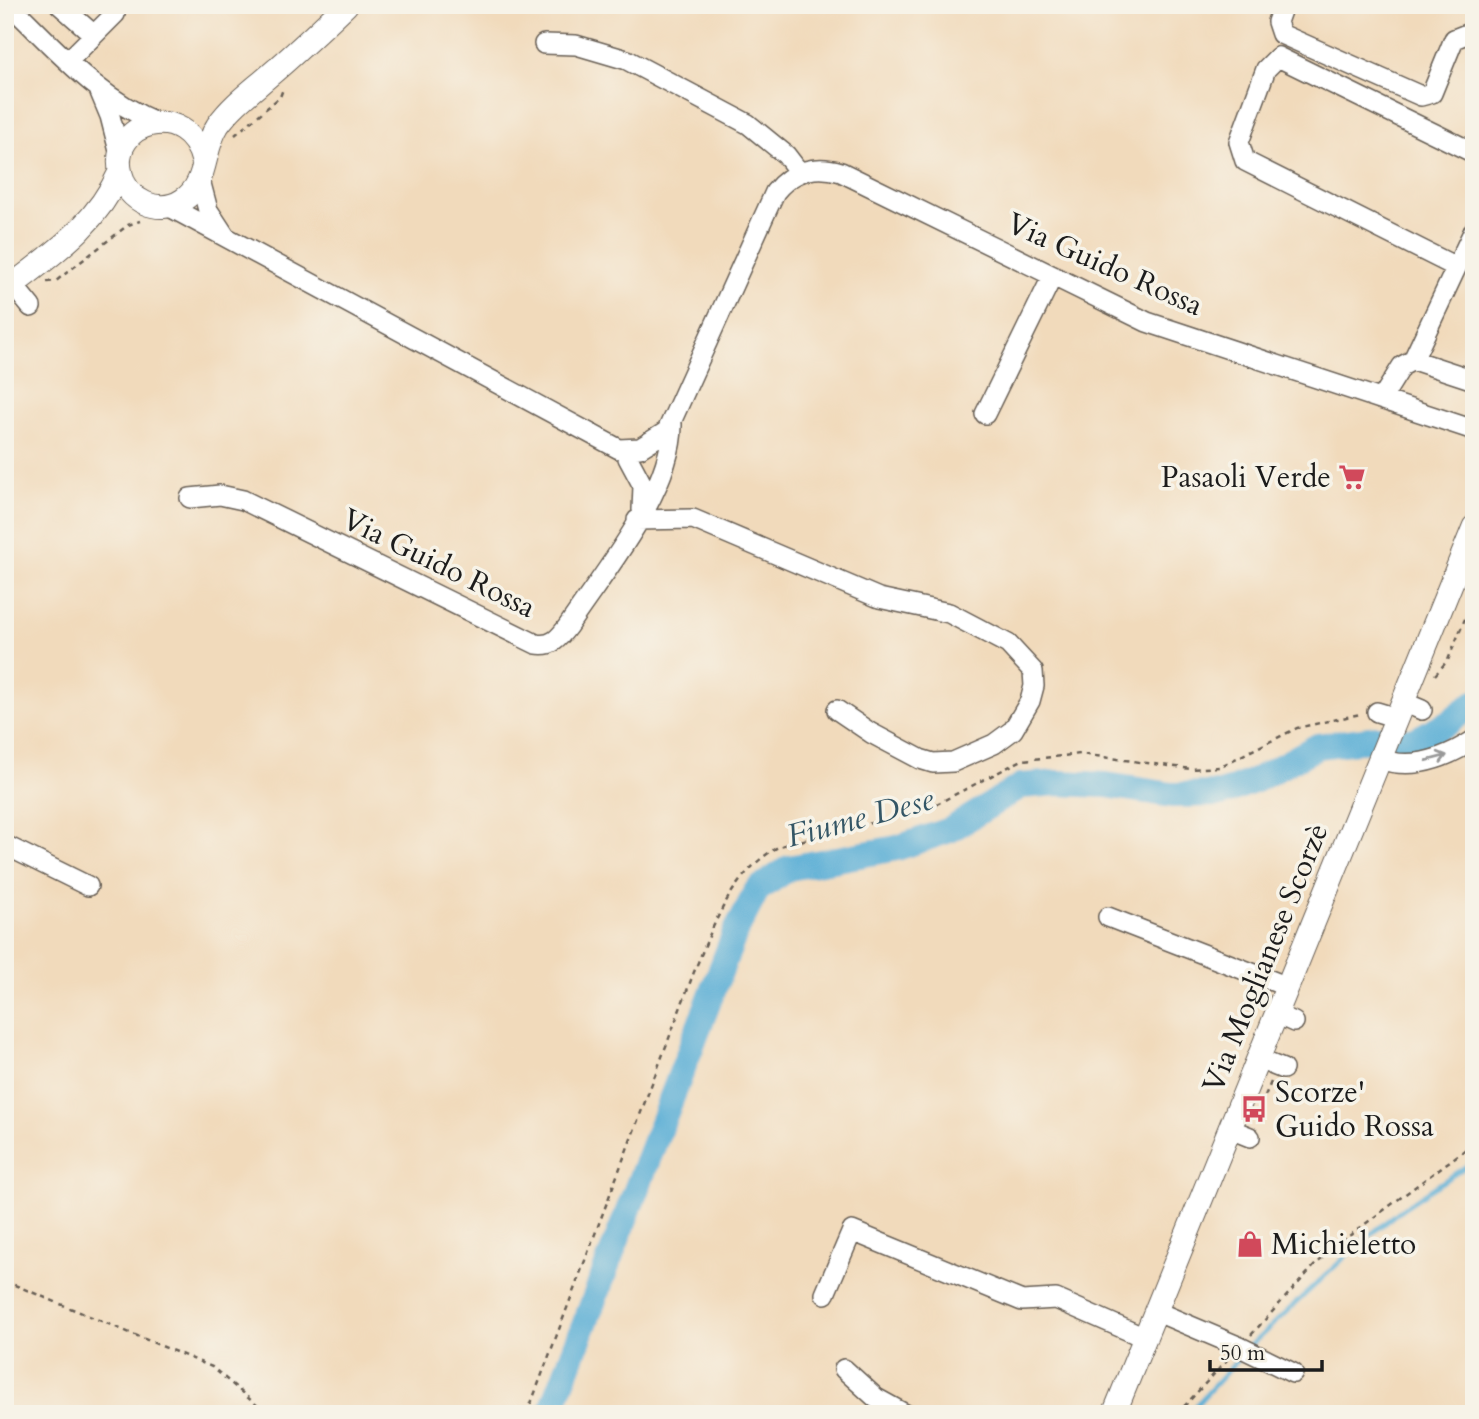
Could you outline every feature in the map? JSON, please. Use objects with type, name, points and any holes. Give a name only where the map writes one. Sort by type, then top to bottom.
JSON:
[{"type":"main road","points":[[87,226],[111,213],[153,210],[187,197],[202,171],[213,135],[229,111],[346,5]]},
{"type":"main road","points":[[17,294],[101,209],[134,133],[229,111]]},
{"type":"main road","points":[[166,124],[195,139],[202,171]]},
{"type":"main road","points":[[120,164],[130,192],[153,210]]},
{"type":"main road","name":"Via Moglianese Scorzè","points":[[1114,1414],[1155,1311],[1240,1133],[1258,1059],[1285,1018],[1288,987],[1402,711],[1474,527]]},
{"type":"street","points":[[10,5],[99,91],[134,113],[166,124]]},
{"type":"street","points":[[60,5],[94,35]]},
{"type":"street","points":[[68,61],[115,14],[114,5]]},
{"type":"street","points":[[1283,5],[1277,22],[1281,34],[1421,96],[1432,93],[1454,39],[1474,31]]},
{"type":"street","points":[[544,44],[576,44],[627,60],[748,124],[786,155],[799,172]]},
{"type":"street","points":[[1457,267],[1245,161],[1239,142],[1266,69],[1278,57],[1474,153]]},
{"type":"street","points":[[99,91],[110,116],[120,164]]},
{"type":"street","name":"Via Guido Rossa","points":[[634,448],[660,438],[672,424],[770,202],[781,184],[799,172],[820,168],[841,172],[1147,322],[1474,430]]},
{"type":"street","points":[[202,171],[208,209],[225,236]]},
{"type":"street","points":[[153,210],[225,236],[604,443],[634,448]]},
{"type":"street","points":[[1382,398],[1402,366],[1413,359],[1474,230]]},
{"type":"street","points":[[985,414],[1052,277]]},
{"type":"street","points":[[1413,359],[1474,380]]},
{"type":"street","name":"Via Guido Rossa","points":[[190,498],[220,495],[243,500],[541,645],[559,638],[654,493],[672,446],[672,424]]},
{"type":"street","points":[[634,448],[654,493]]},
{"type":"street","points":[[634,448],[628,458],[643,486],[640,515],[693,519],[879,598],[949,612],[1008,644],[1033,670],[1034,686],[1030,701],[1013,730],[994,744],[953,762],[933,763],[920,759],[871,733],[836,710]]},
{"type":"street","points":[[1383,754],[1395,765],[1433,760],[1449,755],[1474,740]]},
{"type":"street","points":[[5,845],[88,886]]},
{"type":"street","points":[[1108,917],[1288,987]]},
{"type":"street","points":[[1258,1059],[1283,1069]]},
{"type":"street","points":[[825,1294],[852,1231],[1022,1301],[1056,1299],[1145,1338]]},
{"type":"street","points":[[1155,1311],[1293,1373]]},
{"type":"street","points":[[844,1369],[876,1398],[905,1414]]},
{"type":"path","points":[[230,140],[280,97],[285,81]]},
{"type":"path","points":[[17,294],[33,284],[56,281],[128,225],[153,210]]},
{"type":"path","points":[[527,1414],[717,917],[744,873],[762,856],[802,840],[928,809],[1022,760],[1081,754],[1191,769],[1219,767],[1297,728],[1348,714],[1402,711],[1448,660],[1474,597]]},
{"type":"path","points":[[1177,1414],[1248,1351],[1314,1266],[1341,1242],[1474,1143]]},
{"type":"path","points":[[5,1281],[212,1367],[267,1414]]},
{"type":"waterway","name":"Fiume Dese","points":[[550,1414],[735,933],[757,890],[789,868],[897,848],[950,830],[1021,786],[1058,783],[1106,785],[1172,795],[1221,794],[1256,780],[1318,746],[1378,738],[1414,741],[1449,722],[1474,703]]},
{"type":"waterway","points":[[1251,1345],[1359,1244],[1403,1208],[1474,1161]]},
{"type":"waterway","points":[[1188,1414],[1243,1354]]},
{"type":"place","name":"Pasaoli Verde","points":[[1352,477]]},
{"type":"place","name":"Scorze' Guido Rossa","points":[[1254,1109]]},
{"type":"place","name":"Michieletto","points":[[1250,1244]]}]
